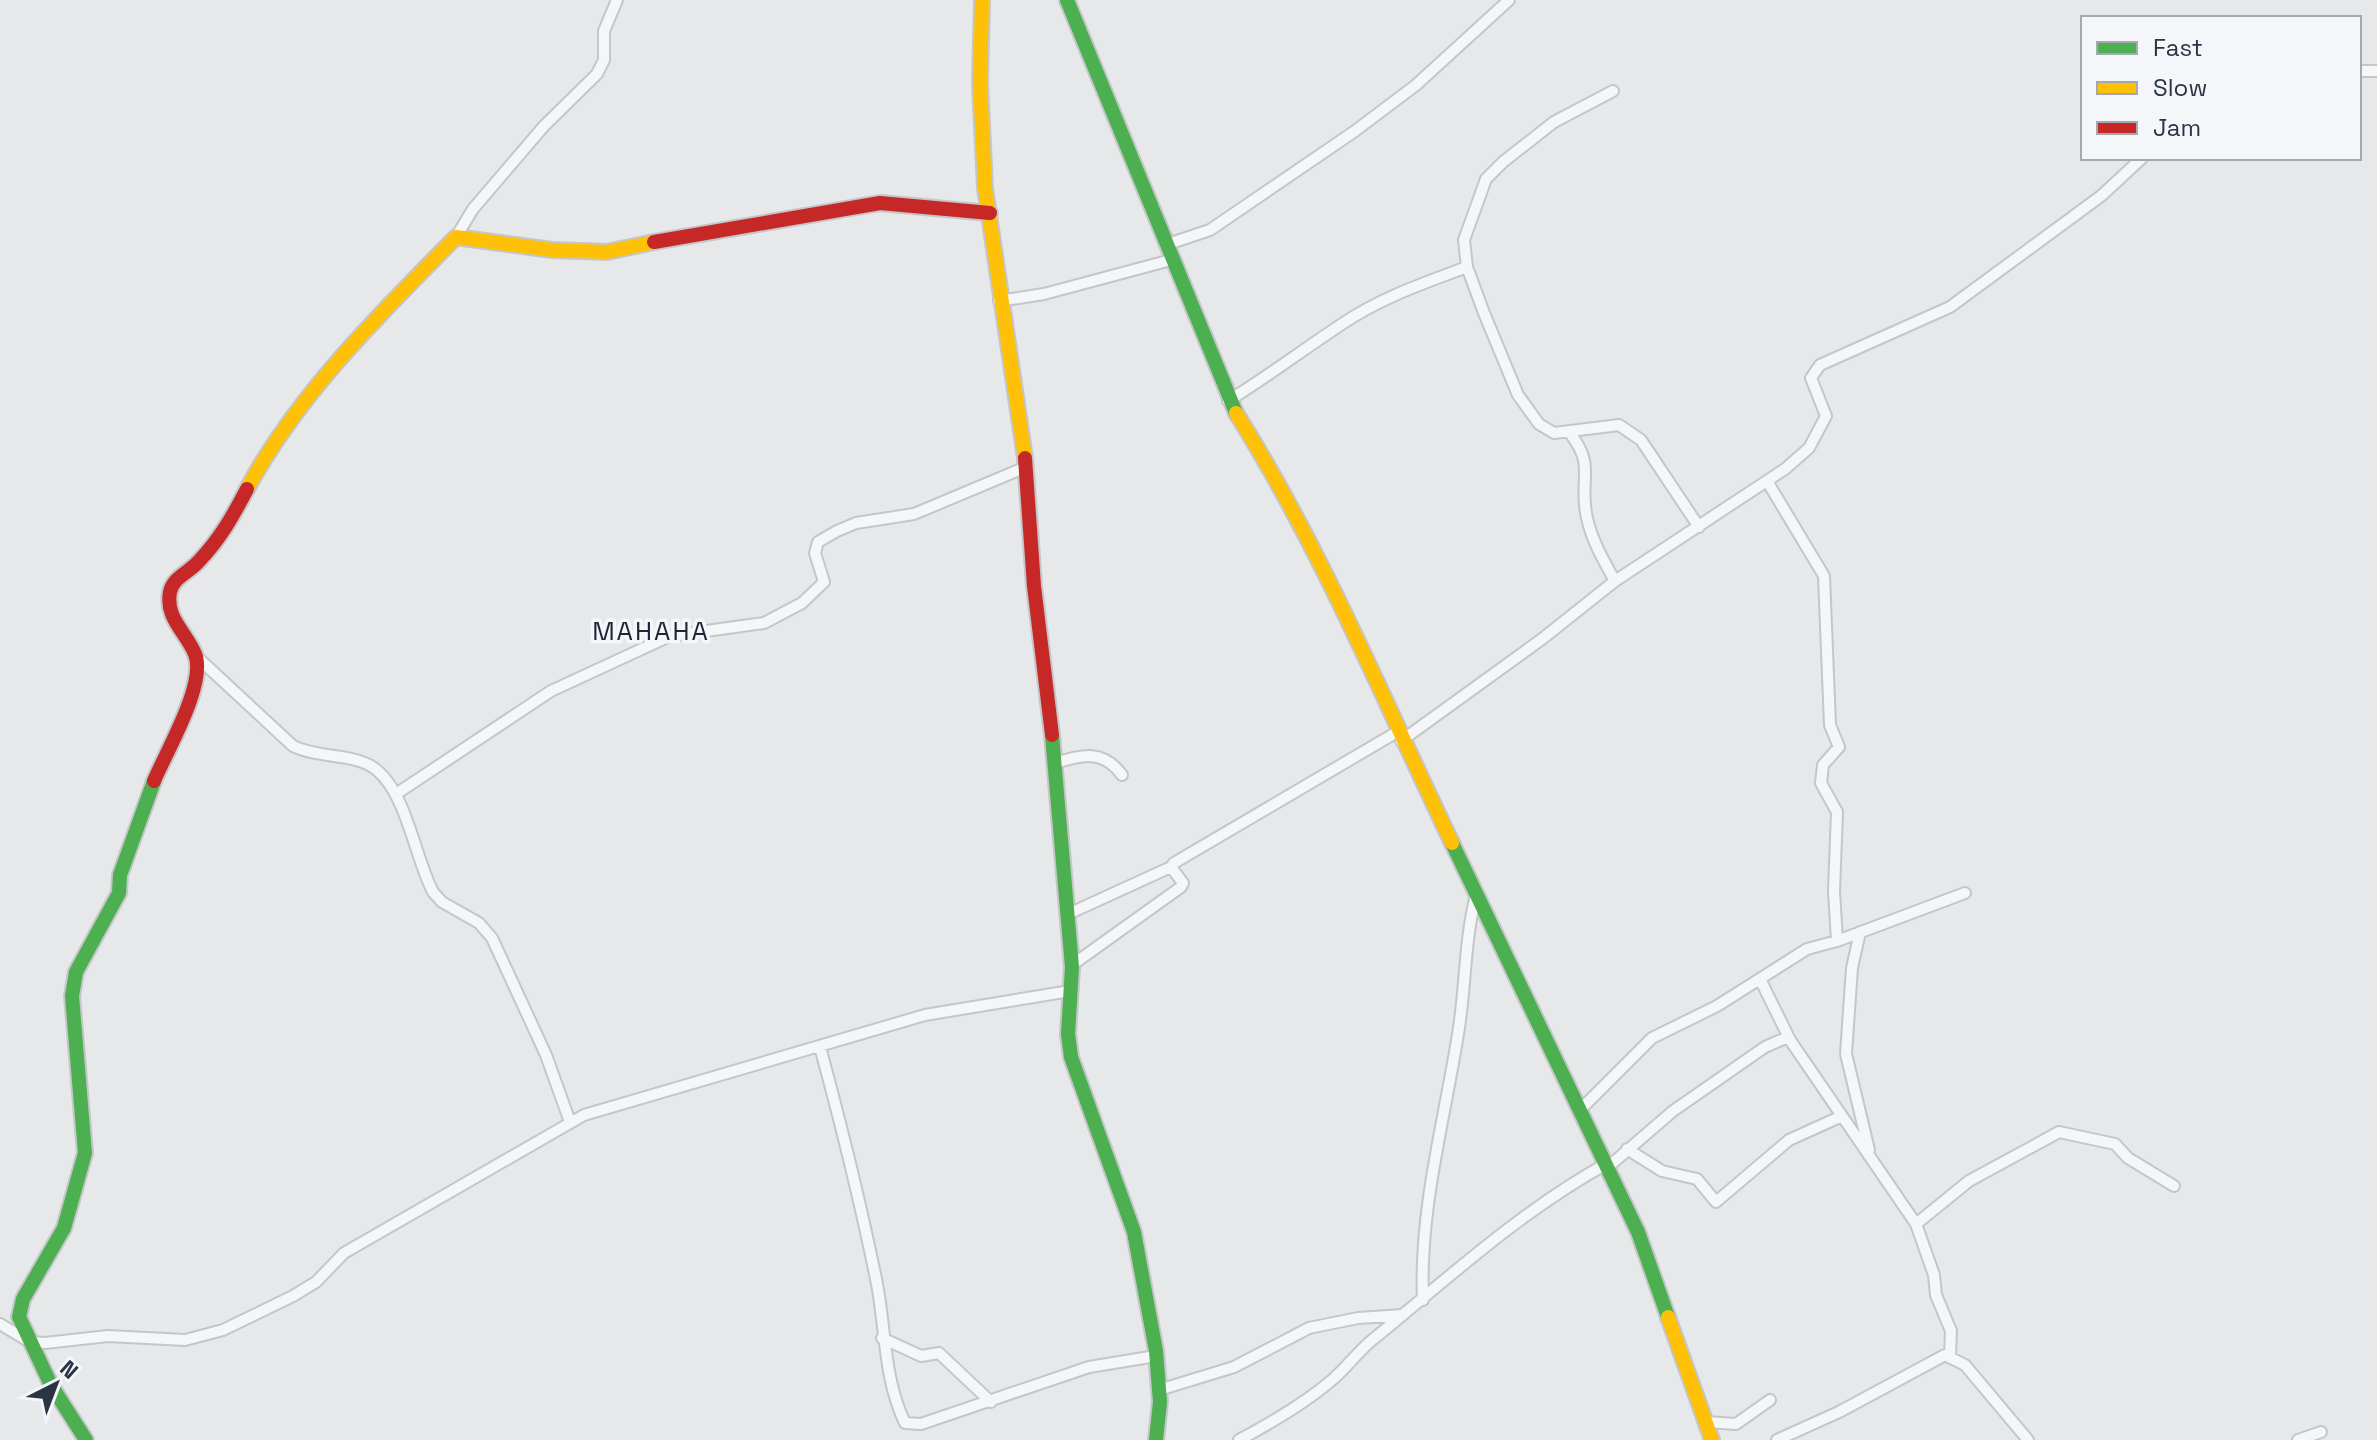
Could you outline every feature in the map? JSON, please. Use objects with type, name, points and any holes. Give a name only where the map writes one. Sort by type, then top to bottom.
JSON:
[{"type":"street","points":[[570,1122],[546,1055],[497,946],[484,927],[442,902],[433,892],[396,794],[384,777],[370,766],[308,753],[293,746],[196,656],[172,617],[169,605],[175,581],[214,547],[264,458],[308,399],[379,315],[456,237],[473,209],[544,126],[597,74],[604,60],[604,31],[617,0]]},
{"type":"street","points":[[982,0],[980,83],[990,213],[999,301],[1026,467],[1034,586],[1056,763],[1072,965],[1068,1034],[1071,1057],[1094,1126],[1126,1201],[1156,1356],[1159,1390],[1156,1440]]},
{"type":"street","points":[[1067,0],[1228,401],[1266,461],[1304,535],[1638,1232],[1712,1440]]},
{"type":"street","points":[[999,301],[1044,294],[1168,252],[1210,230],[1355,131],[1416,85],[1509,0]]},
{"type":"street","points":[[1613,91],[1554,122],[1486,179],[1464,240],[1467,267],[1518,395],[1539,424],[1554,433],[1619,425],[1629,429],[1641,440],[1699,527]]},
{"type":"street","points":[[1066,915],[1171,867],[1399,736],[1542,639],[1615,581],[1767,481],[1809,448],[1824,424],[1824,405],[1811,378],[1820,365],[1844,352],[1913,327],[1950,307],[2101,196],[2140,160]]},
{"type":"street","points":[[456,237],[552,250],[607,252],[713,229],[880,203],[990,213]]},
{"type":"street","points":[[1228,401],[1293,360],[1343,323],[1405,290],[1467,267]]},
{"type":"street","points":[[1570,433],[1587,464],[1584,504],[1588,521],[1600,556],[1615,581]]},
{"type":"street","points":[[396,794],[551,691],[612,661],[670,636],[764,623],[802,603],[824,582],[815,553],[825,537],[856,523],[914,514],[1026,467]]},
{"type":"street","points":[[1767,481],[1824,576],[1830,725],[1839,747],[1823,765],[1821,783],[1837,812],[1834,891],[1837,941]]},
{"type":"street","points":[[86,1440],[51,1385],[19,1317],[23,1299],[64,1228],[80,1181],[85,1153],[72,996],[76,972],[119,893],[120,875],[149,792],[195,687],[196,656]]},
{"type":"street","points":[[1056,763],[1100,756],[1115,765],[1122,775]]},
{"type":"street","points":[[1072,965],[1181,887],[1183,883],[1171,867]]},
{"type":"street","points":[[1581,1109],[1652,1038],[1717,1006],[1807,949],[1837,941],[1965,893]]},
{"type":"street","points":[[1423,1300],[1423,1238],[1460,1025],[1466,936],[1476,895]]},
{"type":"street","points":[[1860,932],[1852,968],[1846,1054],[1872,1160]]},
{"type":"street","points":[[1760,979],[1788,1037],[1916,1224],[1934,1275],[1936,1295],[1951,1331],[1950,1356]]},
{"type":"street","points":[[0,1324],[30,1342],[122,1336],[185,1340],[223,1330],[316,1282],[344,1253],[570,1122],[675,1086],[925,1015],[1070,991]]},
{"type":"street","points":[[1239,1440],[1268,1425],[1332,1380],[1368,1344],[1512,1226],[1573,1182],[1607,1165],[1728,1072],[1775,1041],[1788,1037]]},
{"type":"street","points":[[820,1047],[846,1140],[856,1200],[876,1282],[882,1338],[894,1390],[908,1425],[991,1402],[1089,1367],[1156,1356]]},
{"type":"street","points":[[1627,1149],[1662,1171],[1697,1179],[1716,1202],[1789,1140],[1842,1116]]},
{"type":"street","points":[[1916,1224],[1969,1181],[2059,1132],[2115,1144],[2128,1158],[2174,1186]]},
{"type":"street","points":[[1159,1390],[1234,1367],[1309,1328],[1358,1318],[1404,1315]]},
{"type":"street","points":[[882,1338],[921,1356],[939,1353],[991,1402]]},
{"type":"street","points":[[1777,1440],[1839,1412],[1925,1363],[1950,1356]]},
{"type":"street","points":[[1950,1356],[1974,1374],[2028,1440]]},
{"type":"street","points":[[1706,1422],[1736,1424],[1770,1400]]},
{"type":"street","points":[[2298,1440],[2321,1432]]},
{"type":"traffic: fast","points":[[1067,0],[1236,413]]},
{"type":"traffic: fast","points":[[1052,735],[1072,967],[1068,1034],[1071,1057],[1134,1232],[1156,1351],[1160,1402],[1156,1440]]},
{"type":"traffic: fast","points":[[86,1440],[51,1385],[19,1317],[23,1299],[64,1228],[85,1153],[72,996],[76,972],[119,893],[120,875],[154,781]]},
{"type":"traffic: fast","points":[[1452,843],[1638,1232],[1668,1317]]},
{"type":"traffic: slow","points":[[982,0],[980,83],[985,188],[1025,458]]},
{"type":"traffic: slow","points":[[247,489],[290,420],[342,356],[456,237],[552,250],[607,252],[654,242]]},
{"type":"traffic: slow","points":[[1236,413],[1324,570],[1452,843]]},
{"type":"traffic: slow","points":[[1668,1317],[1712,1440]]},
{"type":"traffic: jam","points":[[654,242],[880,203],[990,213]]},
{"type":"traffic: jam","points":[[1025,458],[1034,586],[1052,735]]},
{"type":"traffic: jam","points":[[154,781],[190,699],[197,667],[195,654],[171,610],[170,592],[175,582],[213,544],[247,489]]},
{"type":"district","name":"MAHAHA","points":[[651,631]]}]
